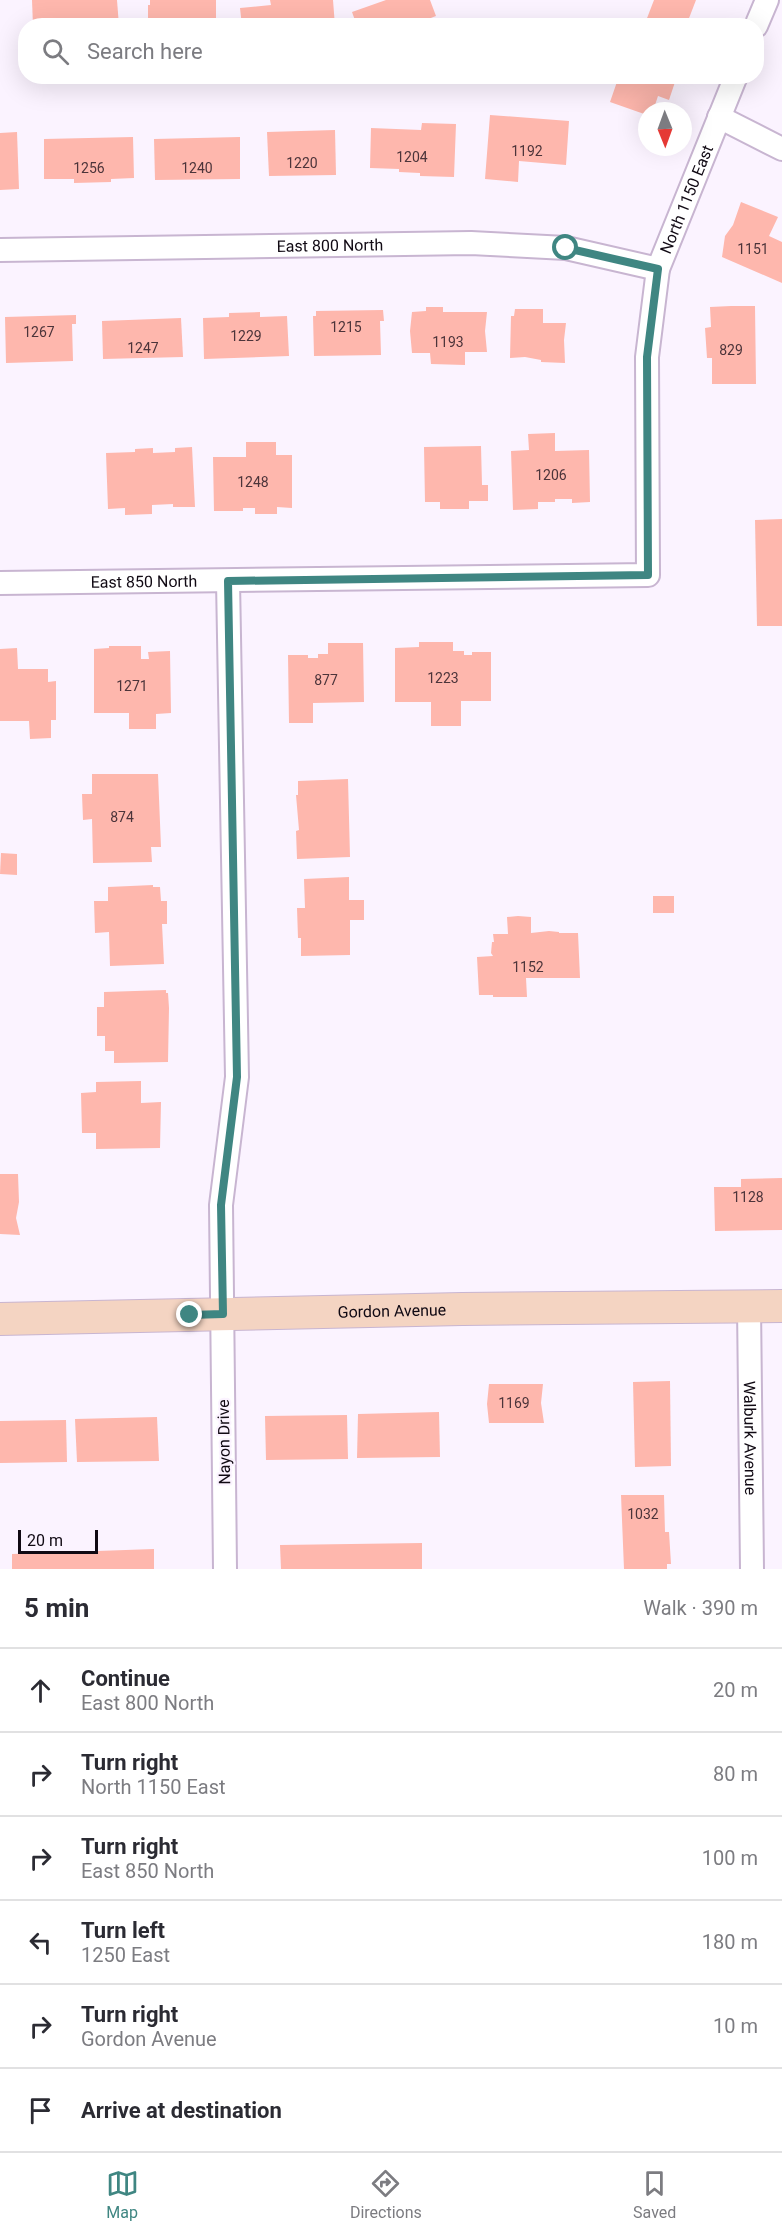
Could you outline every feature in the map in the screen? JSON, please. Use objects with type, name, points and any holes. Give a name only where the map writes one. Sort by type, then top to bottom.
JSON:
[{"type":"main road","name":"Gordon Avenue","points":[[0,1319],[462,1309],[782,1306]]},
{"type":"street","points":[[759,18],[767,0]]},
{"type":"street","name":"North 1150 East","points":[[648,575],[647,357],[658,269],[733,84]]},
{"type":"street","points":[[719,117],[782,149]]},
{"type":"street","name":"East 800 North","points":[[0,250],[471,243],[566,248],[658,269]]},
{"type":"street","name":"East 850 North","points":[[0,583],[648,575]]},
{"type":"street","name":"Nayon Drive","points":[[225,1569],[221,1197],[237,1077],[228,581]]},
{"type":"street","name":"Walburk Avenue","points":[[749,1306],[752,1569]]},
{"type":"building","points":[[32,0],[117,0],[118,18],[33,18]]},
{"type":"building","points":[[150,0],[216,0],[216,18],[148,18],[148,5],[150,5]]},
{"type":"building","points":[[270,0],[333,0],[334,18],[241,18],[240,8],[271,5]]},
{"type":"building","points":[[386,0],[430,0],[436,16],[431,18],[354,18],[352,12]]},
{"type":"building","points":[[654,0],[696,0],[689,18],[647,18]]},
{"type":"building","points":[[616,84],[674,84],[669,100],[658,96],[656,102],[638,102],[638,112],[610,102]]},
{"type":"building","points":[[490,115],[569,121],[566,165],[519,161],[518,182],[485,179]]},
{"type":"building","points":[[422,123],[456,124],[454,177],[420,176],[420,173],[399,172],[399,169],[370,168],[371,128],[421,130]]},
{"type":"building","points":[[335,130],[336,175],[269,176],[267,132]]},
{"type":"building","points":[[17,132],[19,189],[0,190],[0,133]]},
{"type":"building","points":[[133,137],[134,178],[111,179],[111,182],[74,183],[74,179],[44,179],[44,139]]},
{"type":"building","points":[[240,137],[240,179],[155,180],[154,139]]},
{"type":"building","points":[[741,202],[778,217],[769,236],[782,242],[782,283],[722,257],[725,236],[733,225]]},
{"type":"building","points":[[755,306],[756,384],[712,384],[712,358],[707,358],[705,328],[711,327],[710,307]]},
{"type":"building","points":[[426,307],[443,307],[443,312],[487,312],[485,331],[487,352],[465,352],[465,365],[431,364],[430,353],[412,353],[410,331],[412,312],[426,311]]},
{"type":"building","points":[[515,309],[543,309],[543,323],[566,323],[565,363],[541,362],[541,360],[525,357],[510,358],[511,316],[514,316]]},
{"type":"building","points":[[383,310],[384,321],[380,321],[381,355],[314,356],[313,316],[316,316],[316,311]]},
{"type":"building","points":[[260,312],[260,317],[287,316],[289,356],[204,359],[203,318],[229,317],[229,313]]},
{"type":"building","points":[[76,315],[76,324],[72,324],[73,361],[6,363],[5,317]]},
{"type":"building","points":[[181,318],[183,357],[103,359],[102,321]]},
{"type":"building","points":[[555,433],[555,451],[589,450],[590,502],[572,503],[572,499],[555,499],[555,502],[538,502],[538,509],[513,510],[511,451],[529,450],[528,434]]},
{"type":"building","points":[[246,442],[276,442],[276,455],[292,455],[292,508],[277,507],[277,514],[255,514],[255,508],[243,508],[243,511],[214,511],[213,457],[246,457]]},
{"type":"building","points":[[481,446],[482,485],[488,485],[488,501],[469,501],[469,509],[440,509],[440,502],[425,502],[424,447]]},
{"type":"building","points":[[192,447],[195,507],[173,507],[173,504],[152,505],[152,514],[125,515],[125,508],[108,509],[106,453],[135,452],[135,449],[153,448],[153,453],[175,452],[175,448]]},
{"type":"building","points":[[782,519],[782,626],[757,626],[755,520]]},
{"type":"building","points":[[419,642],[453,642],[453,651],[464,651],[464,655],[472,655],[472,652],[491,652],[491,701],[461,701],[461,726],[431,726],[431,702],[395,702],[395,648],[419,647]]},
{"type":"building","points":[[328,643],[363,643],[364,702],[313,703],[313,723],[289,723],[288,655],[308,655],[308,658],[318,658],[318,654],[328,654]]},
{"type":"building","points":[[109,646],[141,646],[141,659],[149,659],[148,652],[170,651],[171,713],[156,714],[156,729],[129,729],[129,713],[94,713],[94,649],[109,648]]},
{"type":"building","points":[[17,648],[18,669],[48,669],[48,682],[56,681],[56,720],[51,720],[51,738],[30,739],[29,721],[0,721],[0,649]]},
{"type":"building","points":[[92,774],[158,774],[161,847],[151,847],[152,862],[93,863],[92,819],[83,820],[82,794],[92,794]]},
{"type":"building","points":[[348,779],[350,857],[297,859],[296,831],[299,830],[296,795],[298,795],[298,781]]},
{"type":"building","points":[[1,853],[17,854],[17,875],[0,874]]},
{"type":"building","points":[[349,877],[349,900],[364,900],[364,920],[350,920],[350,955],[301,956],[297,908],[305,908],[304,879]]},
{"type":"building","points":[[153,885],[153,887],[160,887],[161,901],[167,901],[167,924],[162,924],[164,964],[110,966],[109,932],[95,933],[94,901],[108,901],[108,887]]},
{"type":"building","points":[[653,896],[674,896],[674,913],[653,913]]},
{"type":"building","points":[[507,917],[531,917],[531,933],[549,931],[578,933],[580,978],[526,978],[527,997],[479,995],[477,957],[493,956],[491,953],[492,942],[494,942],[493,934],[508,934]]},
{"type":"building","points":[[166,990],[169,1008],[168,1062],[114,1063],[114,1051],[105,1051],[105,1036],[97,1036],[97,1007],[104,1007],[104,992]]},
{"type":"building","points":[[141,1081],[141,1103],[161,1102],[160,1148],[96,1149],[96,1133],[82,1133],[81,1093],[96,1092],[96,1082]]},
{"type":"building","points":[[0,1174],[18,1174],[19,1202],[16,1218],[20,1235],[0,1234]]},
{"type":"building","points":[[782,1178],[782,1230],[715,1231],[714,1187],[741,1187],[741,1179]]},
{"type":"building","points":[[670,1381],[671,1466],[635,1467],[633,1382]]},
{"type":"building","points":[[489,1384],[543,1384],[541,1403],[544,1423],[489,1423],[487,1404]]},
{"type":"building","points":[[439,1412],[440,1457],[357,1458],[358,1414]]},
{"type":"building","points":[[347,1415],[348,1459],[266,1460],[265,1416]]},
{"type":"building","points":[[157,1417],[159,1461],[77,1462],[75,1419]]},
{"type":"building","points":[[66,1420],[67,1462],[0,1463],[0,1421]]},
{"type":"building","points":[[621,1495],[664,1495],[665,1532],[669,1532],[671,1564],[667,1564],[667,1569],[624,1569]]},
{"type":"building","points":[[422,1543],[422,1569],[281,1569],[280,1545]]},
{"type":"building","points":[[154,1549],[154,1569],[12,1569],[12,1554]]},
{"type":"route","points":[[190,1315],[223,1314],[221,1205],[237,1077],[228,581],[648,575],[647,357],[658,269],[566,248]]}]
